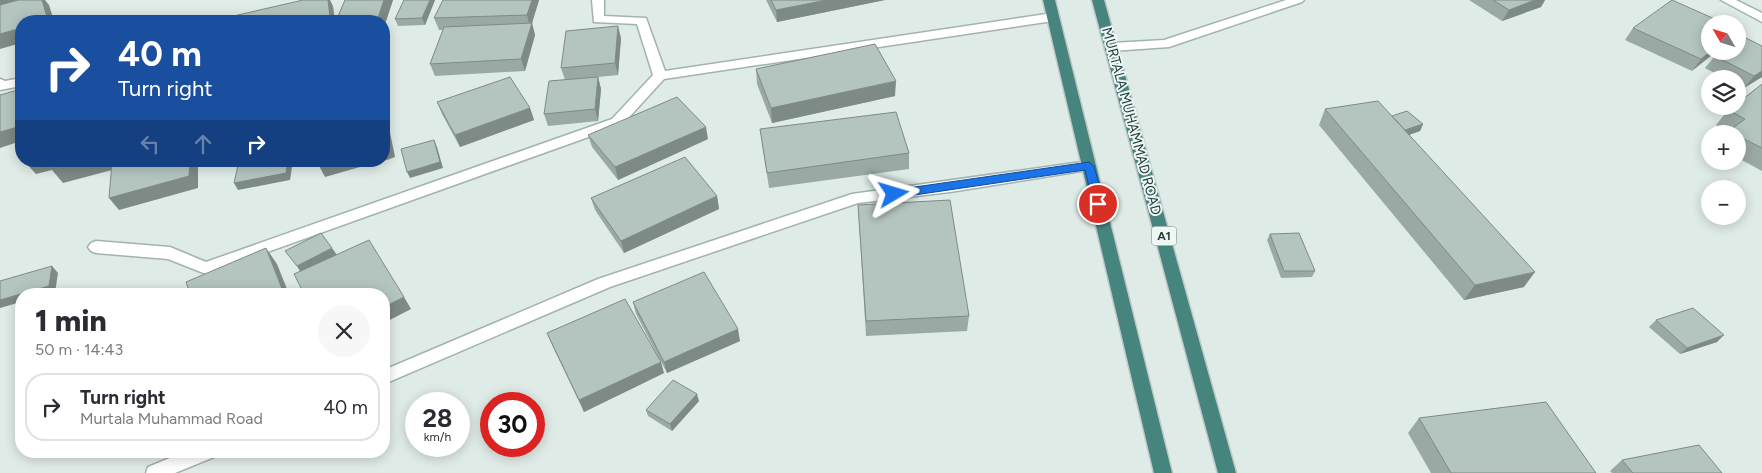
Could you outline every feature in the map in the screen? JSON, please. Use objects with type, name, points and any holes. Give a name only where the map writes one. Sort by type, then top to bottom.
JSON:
[{"type":"highway","points":[[1049,0],[1163,473]]},
{"type":"highway","name":"MURTALA MUHAMMAD ROAD","points":[[1098,0],[1228,473]]},
{"type":"street","points":[[598,0],[598,19],[642,21],[660,76]]},
{"type":"street","points":[[1112,47],[1165,44],[1298,0]]},
{"type":"street","points":[[1727,0],[1762,18]]},
{"type":"street","points":[[96,247],[170,253],[206,268],[617,122],[660,76],[1053,17]]},
{"type":"street","points":[[0,83],[1,86],[15,83]]},
{"type":"street","points":[[390,374],[604,282],[857,198],[950,187],[1089,166]]},
{"type":"street","points":[[155,473],[191,458]]},
{"type":"building","points":[[18,0],[42,0],[46,15],[15,15],[15,30],[0,34],[0,5]]},
{"type":"building","points":[[303,0],[328,0],[330,15],[238,15]]},
{"type":"building","points":[[345,0],[384,0],[379,15],[339,15]]},
{"type":"building","points":[[404,0],[430,0],[422,18],[395,19]]},
{"type":"building","points":[[443,0],[532,0],[527,15],[434,18]]},
{"type":"building","points":[[771,0],[827,0],[776,10]]},
{"type":"building","points":[[1493,0],[1535,0],[1509,10]]},
{"type":"building","points":[[1672,0],[1706,15],[1701,15],[1701,59],[1633,28]]},
{"type":"building","points":[[532,23],[521,59],[430,64],[444,27]]},
{"type":"building","points":[[618,26],[615,63],[561,68],[566,31]]},
{"type":"building","points":[[1746,38],[1762,46],[1762,71],[1754,76],[1746,72],[1746,70],[1723,60],[1746,60]]},
{"type":"building","points":[[875,44],[896,81],[771,108],[756,69]]},
{"type":"building","points":[[510,77],[530,108],[455,135],[437,102]]},
{"type":"building","points":[[598,77],[595,109],[544,114],[549,81]]},
{"type":"building","points":[[1762,84],[1762,148],[1746,140],[1746,125],[1737,125],[1745,119],[1737,115],[1746,115],[1746,97]]},
{"type":"building","points":[[15,91],[15,128],[0,132],[0,95]]},
{"type":"building","points":[[677,97],[706,127],[615,167],[588,135]]},
{"type":"building","points":[[1378,101],[1535,272],[1475,285],[1325,109]]},
{"type":"building","points":[[1407,111],[1423,124],[1405,130],[1392,116]]},
{"type":"building","points":[[896,112],[909,153],[767,173],[760,129]]},
{"type":"building","points":[[434,140],[440,162],[407,172],[401,149]]},
{"type":"building","points":[[685,157],[717,196],[621,241],[591,198]]},
{"type":"building","points":[[112,167],[190,167],[189,176],[109,198]]},
{"type":"building","points":[[238,167],[287,167],[286,173],[234,183]]},
{"type":"building","points":[[950,200],[969,316],[866,321],[858,205]]},
{"type":"building","points":[[321,233],[332,248],[297,266],[285,251]]},
{"type":"building","points":[[1299,233],[1315,271],[1284,271],[1270,234]]},
{"type":"building","points":[[369,240],[404,297],[390,304],[390,288],[301,288],[294,274]]},
{"type":"building","points":[[266,248],[282,288],[188,288],[186,282]]},
{"type":"building","points":[[52,266],[49,286],[42,288],[15,288],[15,296],[0,300],[0,281]]},
{"type":"building","points":[[704,272],[738,329],[664,362],[633,302]]},
{"type":"building","points":[[625,299],[661,362],[579,400],[547,333]]},
{"type":"building","points":[[1693,308],[1724,335],[1687,348],[1656,320]]},
{"type":"building","points":[[673,380],[697,394],[670,424],[646,410]]},
{"type":"building","points":[[1546,402],[1596,473],[1451,473],[1419,418]]},
{"type":"building","points":[[1699,445],[1722,473],[1633,473],[1622,460]]},
{"type":"route","points":[[894,194],[1089,166],[1098,204]]}]
